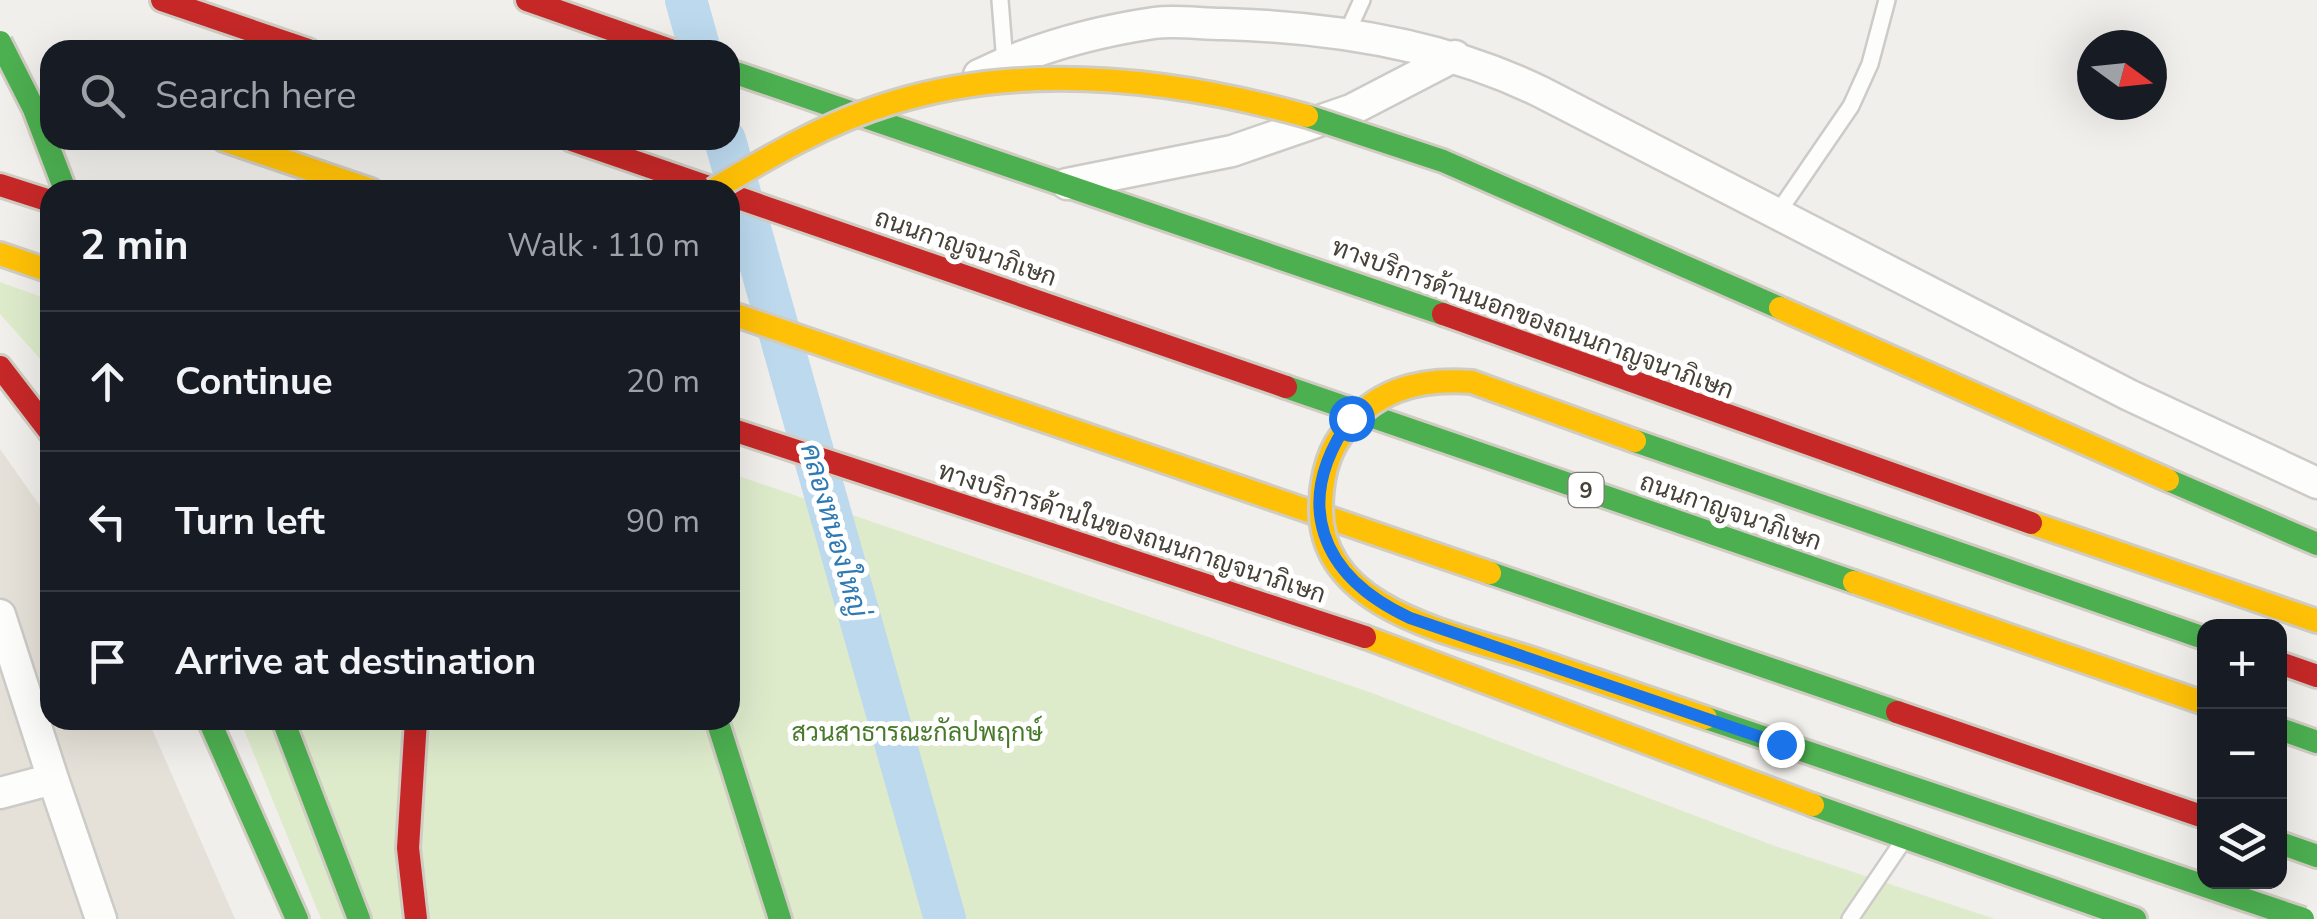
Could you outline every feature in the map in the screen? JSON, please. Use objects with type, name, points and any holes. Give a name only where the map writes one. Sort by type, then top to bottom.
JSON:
[{"type":"main road","points":[[162,0],[279,40]]},
{"type":"main road","points":[[530,1],[641,40]]},
{"type":"main road","points":[[0,42],[40,125]]},
{"type":"main road","points":[[0,64],[40,78]]},
{"type":"main road","name":"ทางบริการด้านนอกของถนนกาญจนาภิเษก","points":[[740,74],[1386,294],[1914,483],[2317,620]]},
{"type":"main road","points":[[731,180],[782,148],[871,106],[956,87],[1115,79],[1239,99],[1382,137],[1509,187],[2317,544]]},
{"type":"main road","points":[[50,150],[61,180]]},
{"type":"main road","points":[[253,150],[342,180]]},
{"type":"main road","points":[[601,150],[686,180]]},
{"type":"main road","points":[[0,185],[40,199]]},
{"type":"main road","name":"ถนนกาญจนาภิเษก","points":[[740,197],[2197,701]]},
{"type":"main road","points":[[0,254],[40,268]]},
{"type":"main road","points":[[740,316],[2197,815]]},
{"type":"main road","points":[[0,366],[40,419]]},
{"type":"main road","points":[[2197,636],[1812,505],[1472,382],[1425,379],[1379,395],[1351,418],[1322,474],[1320,521],[1329,554],[1358,588],[1410,618],[2302,919]]},
{"type":"main road","name":"ทางบริการด้านในของถนนกาญจนาภิเษก","points":[[740,432],[1382,643],[1904,839],[2134,919]]},
{"type":"main road","points":[[2287,666],[2317,676]]},
{"type":"main road","points":[[216,730],[298,919]]},
{"type":"main road","points":[[287,730],[359,919]]},
{"type":"main road","points":[[415,730],[408,848],[416,919]]},
{"type":"main road","points":[[720,730],[780,919]]},
{"type":"main road","points":[[2287,731],[2317,742]]},
{"type":"main road","points":[[2287,845],[2317,856]]},
{"type":"street","points":[[919,137],[932,101],[1005,62],[1069,41],[1158,23],[1258,12],[1346,35],[1456,56],[1494,69],[2129,395],[2317,483]]},
{"type":"street","points":[[1060,185],[1232,151],[1351,110],[1456,56]]},
{"type":"street","points":[[0,615],[100,919]]},
{"type":"street","points":[[0,793],[53,778]]},
{"type":"lane","points":[[1000,0],[1005,62]]},
{"type":"lane","points":[[1346,35],[1362,0]]},
{"type":"lane","points":[[1776,214],[1851,106],[1870,64],[1887,0]]},
{"type":"lane","points":[[1850,919],[1904,839]]},
{"type":"shaded area","points":[[0,449],[40,506],[40,730],[152,730],[235,919],[0,919]]},
{"type":"green space","points":[[0,282],[40,296],[40,359],[0,314]]},
{"type":"green space","name":"สวนสาธารณะกัลปพฤกษ์","points":[[740,476],[1372,693],[1775,846],[1995,919],[321,919],[244,730],[740,730]]},
{"type":"waterway","name":"คลองหนองใหญ่","points":[[686,0],[697,40]]},
{"type":"waterway","name":"คลองหนองใหญ่","points":[[728,150],[736,180]]},
{"type":"waterway","name":"คลองหนองใหญ่","points":[[740,193],[945,919]]},
{"type":"traffic: fast","points":[[0,42],[40,125]]},
{"type":"traffic: fast","points":[[740,74],[1443,314]]},
{"type":"traffic: fast","points":[[1307,116],[1443,161],[1780,308]]},
{"type":"traffic: fast","points":[[50,150],[61,180]]},
{"type":"traffic: fast","points":[[1286,387],[1854,582]]},
{"type":"traffic: fast","points":[[1635,441],[2197,636]]},
{"type":"traffic: fast","points":[[2168,480],[2317,544]]},
{"type":"traffic: fast","points":[[1490,573],[1897,712]]},
{"type":"traffic: fast","points":[[1706,718],[2303,919]]},
{"type":"traffic: fast","points":[[213,730],[297,919]]},
{"type":"traffic: fast","points":[[287,730],[359,919]]},
{"type":"traffic: fast","points":[[720,730],[780,919]]},
{"type":"traffic: fast","points":[[2287,731],[2317,742]]},
{"type":"traffic: fast","points":[[1813,805],[2135,919]]},
{"type":"traffic: fast","points":[[2287,845],[2317,856]]},
{"type":"traffic: slow","points":[[730,180],[800,141],[868,111],[942,90],[994,82],[1047,79],[1153,85],[1205,92],[1307,116]]},
{"type":"traffic: slow","points":[[253,150],[342,180]]},
{"type":"traffic: slow","points":[[0,254],[40,268]]},
{"type":"traffic: slow","points":[[1780,308],[2168,480]]},
{"type":"traffic: slow","points":[[740,316],[1490,573]]},
{"type":"traffic: slow","points":[[1635,441],[1472,382],[1433,382],[1398,390],[1353,421],[1331,453],[1321,500],[1327,544],[1343,572],[1368,595],[1398,613],[1706,718]]},
{"type":"traffic: slow","points":[[2031,523],[2317,621]]},
{"type":"traffic: slow","points":[[1854,582],[2197,701]]},
{"type":"traffic: slow","points":[[1365,637],[1813,805]]},
{"type":"traffic: jam","points":[[162,0],[279,40]]},
{"type":"traffic: jam","points":[[527,0],[641,40]]},
{"type":"traffic: jam","points":[[601,150],[688,180]]},
{"type":"traffic: jam","points":[[0,185],[40,198]]},
{"type":"traffic: jam","points":[[740,198],[1286,387]]},
{"type":"traffic: jam","points":[[1443,314],[2031,523]]},
{"type":"traffic: jam","points":[[0,367],[40,419]]},
{"type":"traffic: jam","points":[[740,432],[1365,637]]},
{"type":"traffic: jam","points":[[2287,665],[2317,676]]},
{"type":"traffic: jam","points":[[1897,712],[2197,815]]},
{"type":"traffic: jam","points":[[415,730],[408,848],[416,919]]},
{"type":"route","points":[[1351,418],[1322,474],[1320,521],[1329,554],[1358,588],[1410,618],[1781,744]]}]
